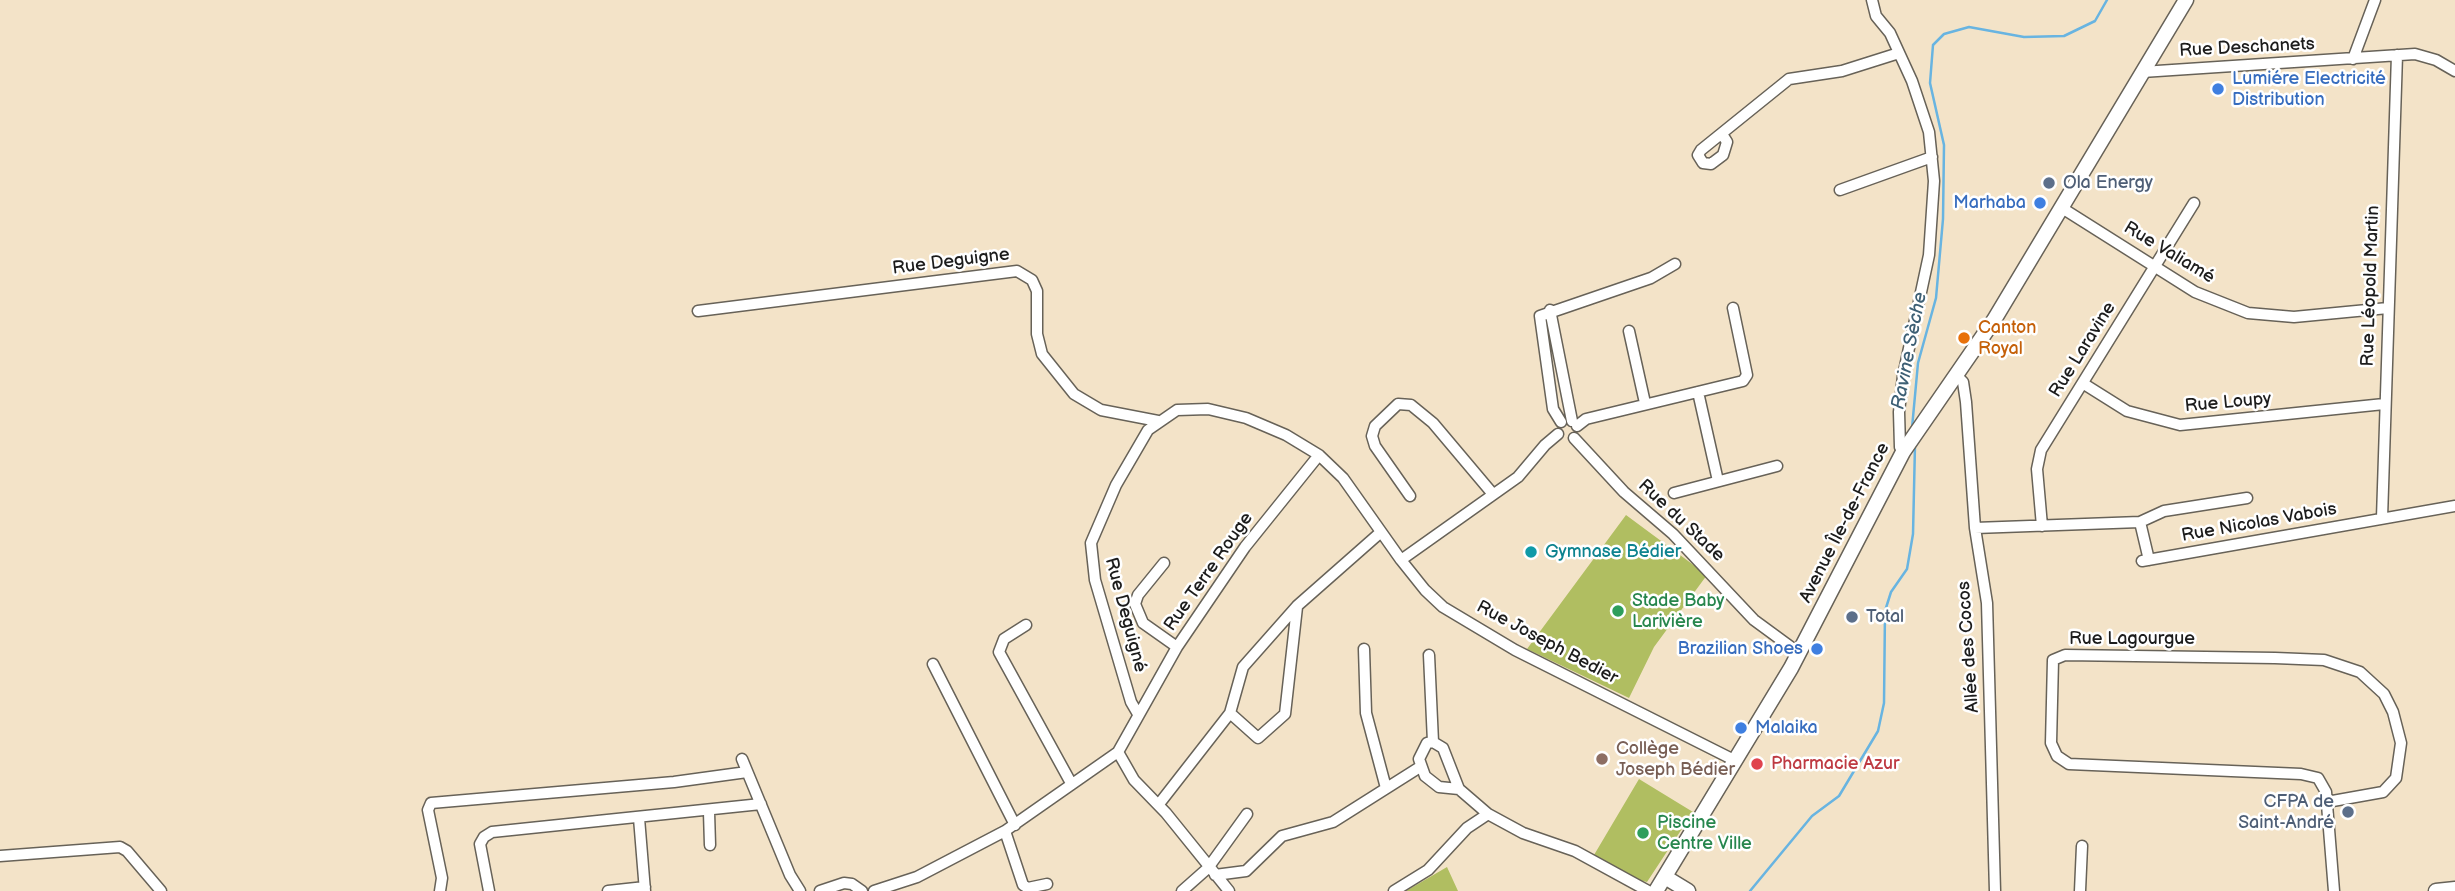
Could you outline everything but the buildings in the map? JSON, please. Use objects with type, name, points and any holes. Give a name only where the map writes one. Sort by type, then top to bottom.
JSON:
[{"type":"street","points":[[1872,0],[1876,16],[1890,33],[1899,53],[1929,132],[1934,181],[1928,255],[1903,376],[1899,412],[1900,447],[1906,447]]},
{"type":"street","name":"Avenue Île-de-France","points":[[1656,891],[1799,653],[1906,447],[1953,382],[2062,208],[2186,0]]},
{"type":"street","points":[[2353,59],[2375,0]]},
{"type":"street","points":[[1722,134],[1789,79],[1842,71],[1899,53]]},
{"type":"street","name":"Rue Deschanets","points":[[2143,72],[2415,54],[2436,60],[2455,71]]},
{"type":"street","name":"Rue Léopold Martin","points":[[2382,518],[2398,55]]},
{"type":"street","points":[[1840,190],[1932,157]]},
{"type":"street","name":"Rue Laravine","points":[[2042,526],[2037,469],[2041,450],[2194,203]]},
{"type":"street","name":"Rue Valiamé","points":[[2062,208],[2195,292],[2248,313],[2294,317],[2388,308]]},
{"type":"street","points":[[1558,434],[1565,440],[1574,439],[1550,310],[1651,278],[1675,264]]},
{"type":"street","name":"Rue Deguigne","points":[[698,311],[1017,271],[1032,280],[1037,291],[1037,334],[1042,354],[1074,394],[1101,410],[1158,422]]},
{"type":"street","points":[[1401,560],[1518,477],[1545,445],[1570,423],[1739,382],[1746,378],[1733,308]]},
{"type":"street","points":[[1629,331],[1646,403]]},
{"type":"street","name":"Allée des Cocos","points":[[1953,382],[1963,382],[1975,528],[1987,603],[1995,891]]},
{"type":"street","name":"Rue Loupy","points":[[2084,384],[2127,411],[2180,425],[2384,404]]},
{"type":"street","points":[[1698,392],[1718,481]]},
{"type":"street","points":[[1410,496],[1375,446],[1372,436],[1375,426],[1398,404],[1411,405],[1433,423],[1492,493]]},
{"type":"street","name":"Rue Deguigné","points":[[1138,714],[1131,702],[1095,580],[1091,543],[1133,450],[1147,430],[1177,410],[1208,409],[1246,418],[1286,435],[1319,455]]},
{"type":"street","name":"Rue du Stade","points":[[1574,439],[1624,492],[1673,534],[1754,620],[1799,653]]},
{"type":"street","name":"Rue Joseph Bedier","points":[[1319,455],[1343,478],[1424,590],[1443,607],[1503,643],[1736,761]]},
{"type":"street","name":"Rue Terre Rouge","points":[[874,891],[917,877],[1009,828],[1118,752],[1177,647],[1245,547],[1319,455]]},
{"type":"street","name":"Rue du Stade","points":[[1674,493],[1777,466]]},
{"type":"street","points":[[1975,528],[2140,522],[2164,511],[2247,498]]},
{"type":"street","name":"Rue Nicolas Vabois","points":[[2140,522],[2145,561],[2455,506]]},
{"type":"street","points":[[1158,804],[1230,713],[1243,667],[1297,607],[1381,532]]},
{"type":"street","points":[[1164,563],[1138,595],[1135,604],[1143,623],[1177,647]]},
{"type":"street","points":[[1230,713],[1258,738],[1285,714],[1297,607]]},
{"type":"street","points":[[1027,625],[1004,639],[999,652],[1044,740],[1071,783]]},
{"type":"street","points":[[1364,649],[1366,713],[1386,788]]},
{"type":"street","points":[[1429,655],[1433,742]]},
{"type":"street","name":"Rue Lagourgue","points":[[2065,655],[2275,658],[2324,660],[2360,672],[2384,694],[2393,712],[2401,743],[2396,778],[2383,792],[2326,797],[2318,778],[2306,775],[2069,764],[2057,756],[2051,743],[2053,660],[2065,655]]},
{"type":"street","points":[[933,664],[1009,828],[1023,885],[1028,888],[1047,884]]},
{"type":"street","points":[[1433,742],[1422,748],[1420,767],[1425,776],[1439,787],[1459,789]]},
{"type":"street","points":[[1433,742],[1443,748],[1459,789],[1488,814],[1523,833],[1575,851],[1648,891]]},
{"type":"street","points":[[1118,752],[1134,780],[1158,804],[1229,891]]},
{"type":"street","points":[[742,759],[790,875],[800,891]]},
{"type":"street","points":[[1211,871],[1246,871],[1282,836],[1296,830],[1324,826],[1420,767]]},
{"type":"street","points":[[440,891],[442,878],[428,810],[435,802],[603,789],[747,772]]},
{"type":"street","points":[[2326,797],[2334,891]]},
{"type":"street","points":[[489,891],[480,844],[484,837],[492,832],[761,804]]},
{"type":"street","points":[[709,811],[710,845]]},
{"type":"street","points":[[1182,891],[1211,871],[1247,814]]},
{"type":"street","points":[[1394,891],[1428,870],[1467,828],[1488,814]]},
{"type":"street","points":[[608,891],[645,889],[639,818]]},
{"type":"street","points":[[2080,891],[2082,846]]},
{"type":"street","points":[[0,856],[120,847],[161,891]]},
{"type":"street","points":[[1665,877],[1688,891]]},
{"type":"street","points":[[820,891],[844,883],[852,884],[862,891]]},
{"type":"street","points":[[2436,891],[2455,889]]},
{"type":"green space","name":"Stade Baby Larivière","points":[[1626,515],[1707,575],[1654,647],[1629,698],[1527,649]]},
{"type":"green space","name":"Piscine Centre Ville","points":[[1639,779],[1693,812],[1647,882],[1635,879],[1594,855]]},
{"type":"green space","points":[[1447,867],[1458,891],[1406,891]]},
{"type":"waterway","name":"Ravine Sèche","points":[[1912,428],[1918,363],[1936,298],[1943,219],[1944,145],[1930,83],[1933,45],[1944,34],[1969,27],[2024,37],[2064,36],[2095,21],[2107,0]]},
{"type":"waterway","name":"Ravine Sèche","points":[[1750,891],[1812,816],[1839,796],[1878,731],[1884,703],[1885,611],[1891,592],[1907,569],[1913,534],[1915,445]]},
{"type":"place","name":"Lumiére Electricité Distribution","points":[[2218,89]]},
{"type":"place","name":"Ola Energy","points":[[2049,183]]},
{"type":"place","name":"Marhaba","points":[[2040,203]]},
{"type":"place","name":"Canton Royal","points":[[1964,338]]},
{"type":"place","name":"Gymnase Bédier","points":[[1531,552]]},
{"type":"place","name":"Stade Baby Larivière","points":[[1618,611]]},
{"type":"place","name":"Total","points":[[1852,617]]},
{"type":"place","name":"Brazilian Shoes","points":[[1817,649]]},
{"type":"place","name":"Malaika","points":[[1741,728]]},
{"type":"place","name":"Collège Joseph Bédier","points":[[1602,759]]},
{"type":"place","name":"Pharmacie Azur","points":[[1757,764]]},
{"type":"place","name":"CFPA de Saint-André","points":[[2348,812]]},
{"type":"place","name":"Piscine Centre Ville","points":[[1643,833]]}]
